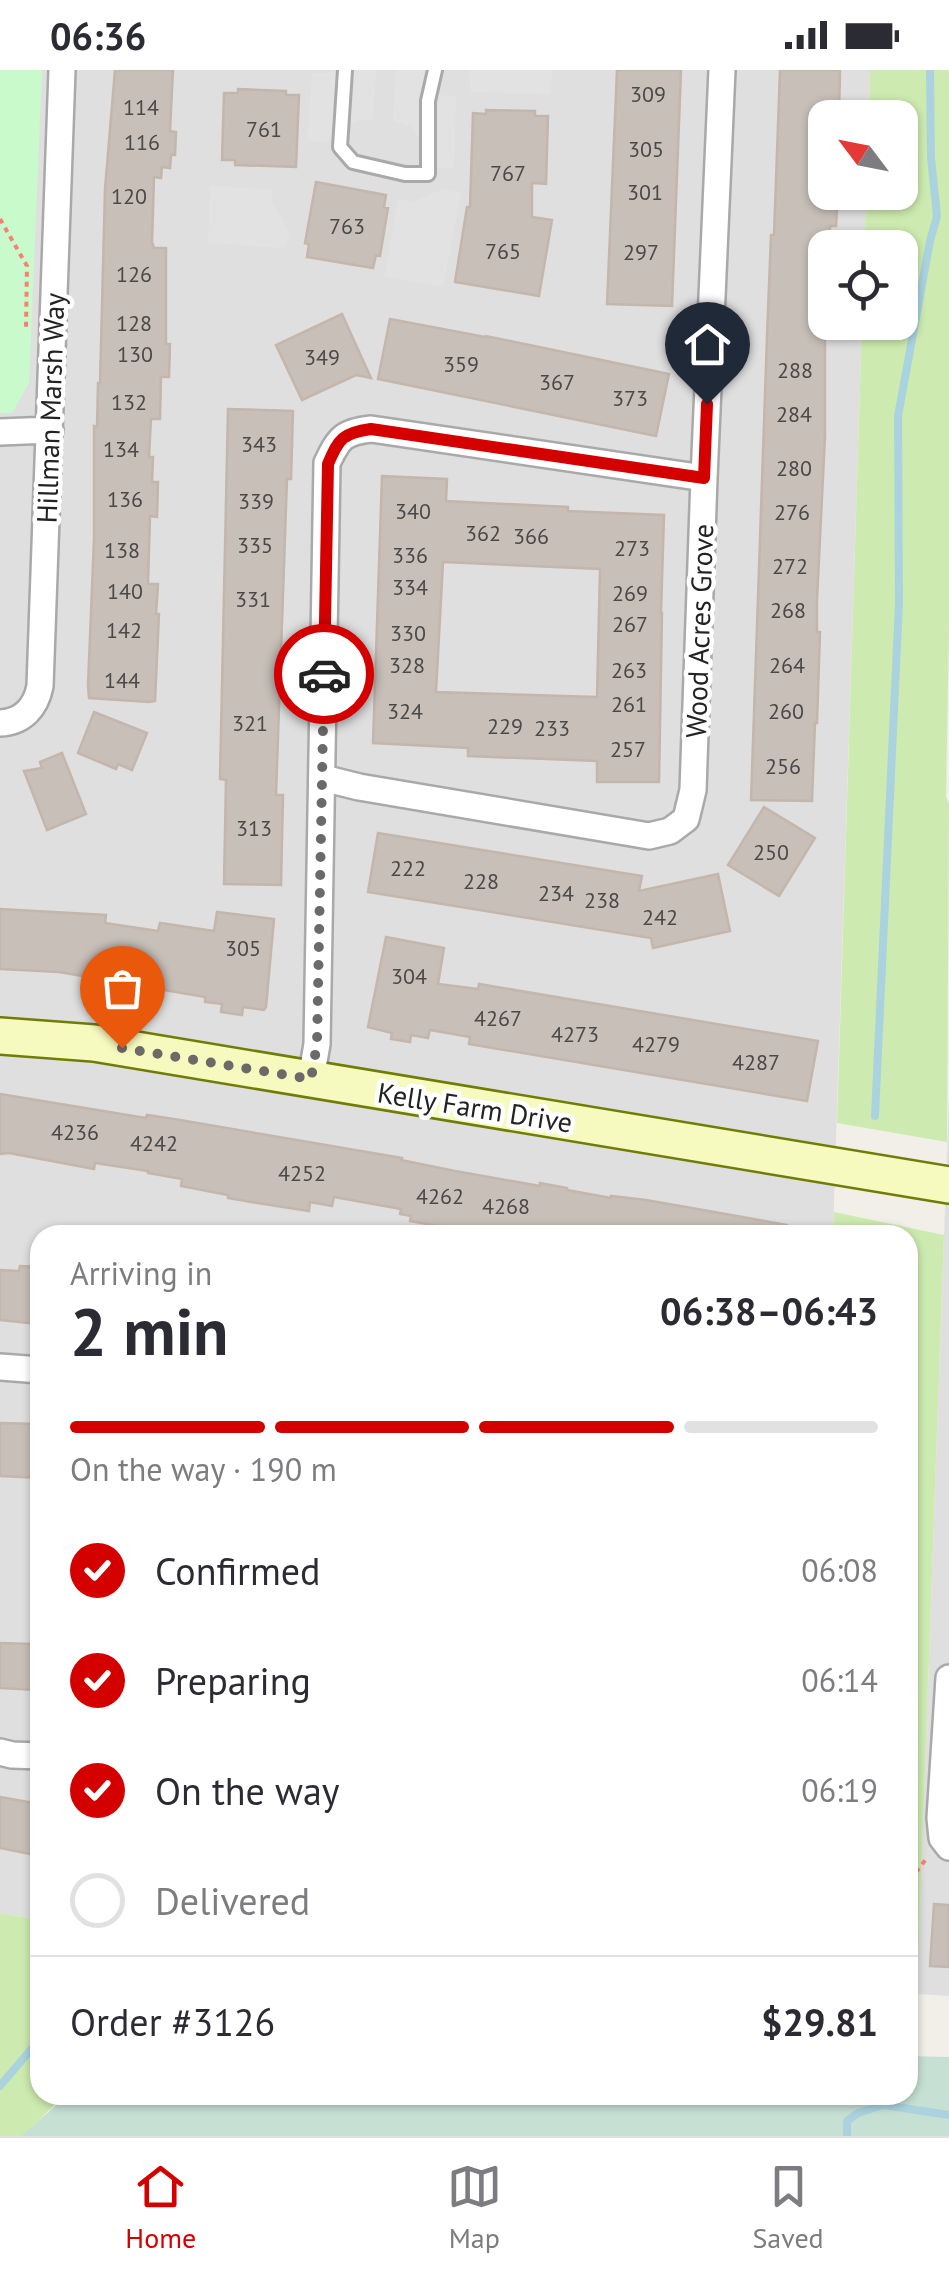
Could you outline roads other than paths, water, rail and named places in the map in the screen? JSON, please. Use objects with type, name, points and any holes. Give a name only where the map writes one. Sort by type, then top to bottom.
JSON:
[{"type":"street","name":"Hillman Marsh Way","points":[[0,723],[27,714],[37,700],[40,686],[62,70]]},
{"type":"street","name":"Wood Acres Grove","points":[[323,778],[649,836],[670,831],[686,819],[693,790],[722,70]]},
{"type":"street","points":[[311,1079],[317,1044],[328,464],[336,445],[345,435],[371,429],[704,478]]},
{"type":"street","points":[[0,432],[50,430]]},
{"type":"street","name":"Kelly Farm Drive","points":[[0,1036],[94,1043],[949,1185]]},
{"type":"street","points":[[0,1367],[30,1369]]},
{"type":"street","points":[[946,1842],[940,1818],[949,1678]]},
{"type":"street","points":[[0,1752],[30,1756]]},
{"type":"lane","points":[[345,70],[340,148],[353,162],[406,174],[428,174],[428,101],[436,70]]},
{"type":"waterway","points":[[875,1116],[899,603],[898,416],[937,216],[931,158],[930,70]]},
{"type":"waterway","points":[[0,2086],[30,2051]]},
{"type":"waterway","points":[[847,2136],[847,2121],[883,2105],[949,2115]]}]
